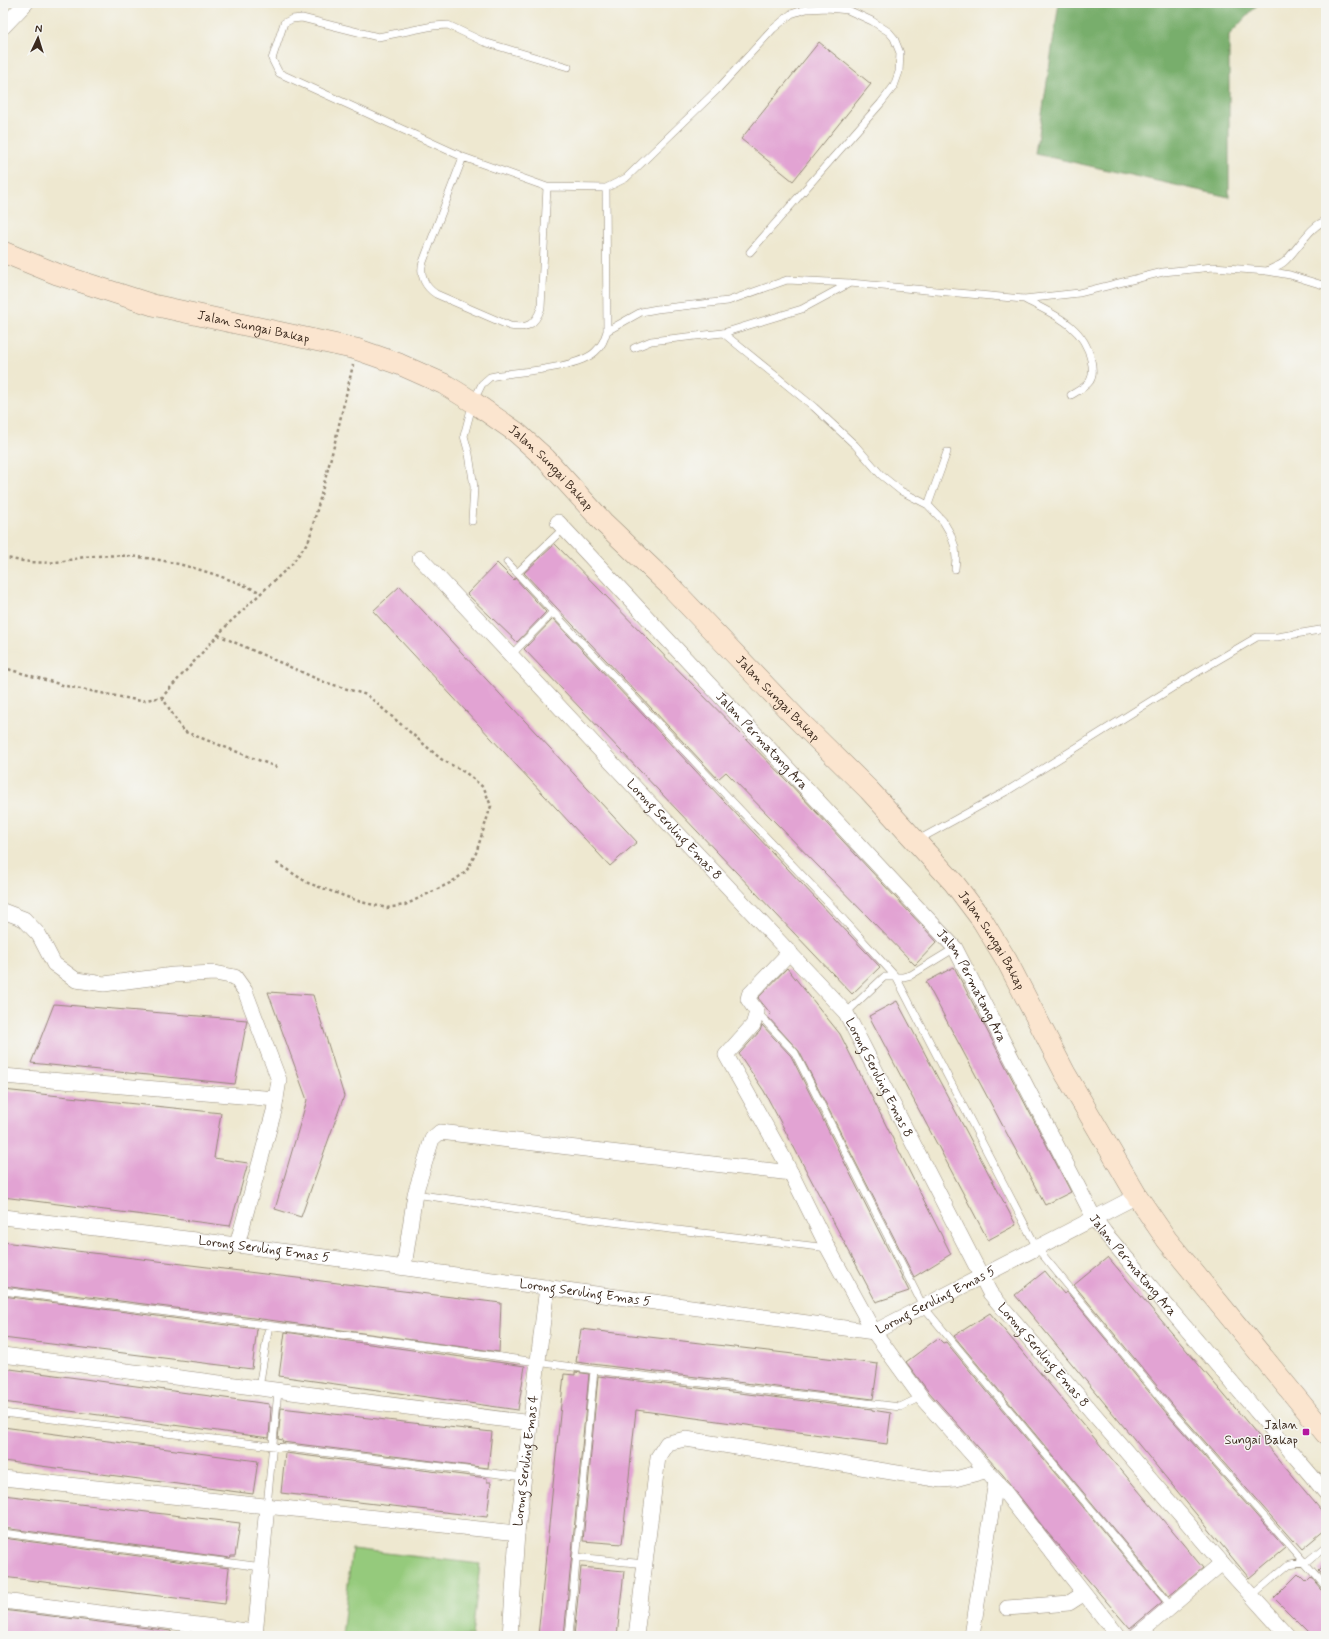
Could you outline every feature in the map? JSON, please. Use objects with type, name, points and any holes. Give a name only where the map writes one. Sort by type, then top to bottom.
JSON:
[{"type":"main road","name":"Jalan Sungai Bakap","points":[[3,252],[57,274],[153,305],[356,349],[399,364],[444,384],[473,402],[516,432],[546,458],[603,522],[669,585],[916,841],[954,883],[982,920],[1007,961],[1065,1073],[1137,1196],[1167,1240],[1326,1434]]},
{"type":"street","points":[[3,27],[26,3]]},
{"type":"street","name":"Jalan Permatang Ara","points":[[561,525],[955,948],[1094,1218],[1105,1233],[1326,1493]]},
{"type":"street","name":"Lorong Seruling Emas 8","points":[[420,558],[846,1013],[990,1293],[1222,1564],[1288,1636]]},
{"type":"street","points":[[3,911],[24,919],[39,935],[54,964],[76,980],[104,984],[215,972],[235,977],[245,991],[279,1080],[276,1099],[237,1245]]},
{"type":"street","points":[[790,952],[748,995],[748,999],[757,1012],[753,1025],[726,1055],[791,1173],[828,1248],[874,1332],[922,1397],[990,1476],[1118,1636]]},
{"type":"street","points":[[3,1076],[276,1099]]},
{"type":"street","points":[[404,1267],[414,1194],[432,1139],[440,1132],[791,1173]]},
{"type":"street","name":"Lorong Seruling Emas 5","points":[[3,1217],[404,1267],[874,1332],[1137,1196]]},
{"type":"street","name":"Lorong Seruling Emas 4","points":[[510,1636],[517,1533],[547,1287]]},
{"type":"street","points":[[3,1355],[531,1423]]},
{"type":"street","points":[[636,1636],[658,1457],[667,1443],[686,1439],[941,1480],[990,1476]]},
{"type":"street","points":[[972,1636],[990,1476]]},
{"type":"street","points":[[3,1478],[517,1533]]},
{"type":"street","points":[[3,1601],[255,1634],[267,1506]]},
{"type":"street","points":[[1136,1636],[1222,1564]]},
{"type":"street","points":[[1007,1608],[1069,1603],[1083,1594]]},
{"type":"lane","points":[[568,67],[484,42],[448,26],[433,26],[378,37],[302,18],[292,19],[284,24],[272,59],[279,73],[462,158],[547,186],[606,188],[626,178],[718,89],[773,29],[791,14],[807,9],[828,8],[858,13],[881,26],[892,35],[897,42],[900,53],[897,79],[881,103],[750,252]]},
{"type":"lane","points":[[462,158],[421,267],[422,278],[428,287],[436,294],[510,326],[520,328],[532,324],[538,316],[541,308],[547,186]]},
{"type":"lane","points":[[472,521],[474,487],[469,454],[464,436],[473,402],[482,384],[490,378],[576,362],[585,359],[603,344],[608,331],[606,188]]},
{"type":"lane","points":[[1267,271],[1283,263],[1313,230],[1322,222],[1326,221]]},
{"type":"lane","points":[[608,331],[641,312],[728,301],[787,280],[850,283],[1024,299],[1079,293],[1136,278],[1189,269],[1213,267],[1267,271],[1290,275],[1326,286]]},
{"type":"lane","points":[[634,348],[652,341],[723,333],[802,309],[850,283]]},
{"type":"lane","points":[[1024,299],[1064,320],[1078,332],[1088,349],[1092,365],[1092,378],[1086,386],[1071,395]]},
{"type":"lane","points":[[723,333],[814,407],[855,444],[886,480],[901,491],[928,505],[943,521],[950,533],[955,547],[955,570]]},
{"type":"lane","points":[[928,505],[947,452]]},
{"type":"lane","points":[[517,573],[561,525]]},
{"type":"lane","points":[[507,562],[824,897],[896,977],[1037,1248],[1172,1412],[1326,1587]]},
{"type":"lane","points":[[510,655],[553,612]]},
{"type":"lane","points":[[916,841],[1007,791],[1192,675],[1257,638],[1276,637],[1326,629]]},
{"type":"lane","points":[[846,1013],[884,977],[911,975],[955,948]]},
{"type":"lane","points":[[757,1012],[795,1053],[923,1306],[1172,1607]]},
{"type":"lane","points":[[414,1194],[595,1220],[828,1248]]},
{"type":"lane","points":[[3,1291],[269,1325],[538,1363],[900,1407],[922,1397]]},
{"type":"lane","points":[[259,1388],[269,1325]]},
{"type":"lane","points":[[569,1636],[594,1370]]},
{"type":"lane","points":[[267,1506],[278,1391]]},
{"type":"lane","points":[[3,1413],[524,1478]]},
{"type":"lane","points":[[3,1533],[262,1567]]},
{"type":"lane","points":[[1251,1596],[1289,1564],[1308,1561],[1326,1546]]},
{"type":"lane","points":[[576,1557],[646,1564]]},
{"type":"path","points":[[3,667],[66,686],[141,701],[162,697],[218,635],[260,592],[292,564],[309,540],[334,446],[356,349]]},
{"type":"path","points":[[3,557],[54,562],[97,556],[136,557],[189,566],[234,581],[260,592]]},
{"type":"path","points":[[218,635],[324,682],[367,696],[441,759],[466,773],[484,788],[491,806],[476,853],[466,872],[450,883],[405,905],[387,908],[361,902],[308,883],[275,862]]},
{"type":"path","points":[[162,697],[183,731],[279,768]]},
{"type":"green space","points":[[1059,3],[1259,3],[1229,35],[1229,197],[1036,154]]},
{"type":"green space","points":[[352,1549],[480,1564],[472,1636],[342,1636]]},
{"type":"building","points":[[819,42],[871,84],[793,181],[741,139]]},
{"type":"building","points":[[555,544],[789,783],[937,942],[915,965],[726,772],[718,779],[524,573]]},
{"type":"building","points":[[497,563],[514,580],[515,578],[546,612],[517,642],[467,594]]},
{"type":"building","points":[[400,586],[637,842],[610,866],[373,611]]},
{"type":"building","points":[[553,619],[880,967],[852,994],[524,649]]},
{"type":"building","points":[[954,967],[1071,1192],[1045,1205],[926,982]]},
{"type":"building","points":[[787,968],[840,1034],[951,1254],[914,1277],[799,1051],[768,1017],[771,1014],[758,998]]},
{"type":"building","points":[[268,992],[313,995],[344,1096],[301,1217],[275,1209],[307,1100]]},
{"type":"building","points":[[897,1001],[1016,1225],[988,1240],[869,1016]]},
{"type":"building","points":[[54,1004],[247,1020],[235,1084],[31,1063]]},
{"type":"building","points":[[762,1025],[791,1056],[909,1291],[876,1302],[764,1091],[739,1054],[760,1031]]},
{"type":"building","points":[[3,1090],[221,1113],[214,1158],[248,1163],[230,1226],[3,1197]]},
{"type":"building","points":[[3,1242],[501,1303],[499,1352],[269,1320],[3,1286]]},
{"type":"building","points":[[1108,1257],[1326,1516],[1326,1529],[1302,1549],[1294,1540],[1293,1541],[1176,1409],[1074,1285]]},
{"type":"building","points":[[1045,1271],[1064,1294],[1067,1292],[1168,1415],[1285,1548],[1249,1578],[1015,1295]]},
{"type":"building","points":[[3,1296],[257,1329],[252,1369],[3,1338]]},
{"type":"building","points":[[990,1313],[1203,1568],[1169,1596],[954,1336]]},
{"type":"building","points":[[581,1329],[878,1364],[873,1399],[576,1362]]},
{"type":"building","points":[[285,1332],[525,1366],[518,1410],[279,1376]]},
{"type":"building","points":[[938,1338],[943,1343],[946,1342],[1162,1602],[1130,1629],[1047,1532],[1003,1475],[928,1391],[906,1362]]},
{"type":"building","points":[[3,1368],[269,1404],[269,1407],[271,1407],[269,1438],[3,1402]]},
{"type":"building","points":[[575,1372],[589,1374],[564,1636],[538,1636],[564,1374],[575,1375]]},
{"type":"building","points":[[598,1376],[872,1409],[891,1413],[887,1444],[636,1410],[622,1544],[583,1541]]},
{"type":"building","points":[[281,1408],[492,1432],[488,1468],[282,1442],[283,1440],[278,1439]]},
{"type":"building","points":[[3,1427],[258,1461],[253,1494],[3,1461]]},
{"type":"building","points":[[285,1453],[487,1478],[487,1482],[491,1482],[487,1517],[281,1493]]},
{"type":"building","points":[[3,1495],[240,1523],[235,1556],[231,1556],[230,1558],[3,1528]]},
{"type":"building","points":[[3,1538],[229,1568],[225,1604],[3,1577]]},
{"type":"building","points":[[1326,1562],[1326,1579],[1318,1570]]},
{"type":"building","points":[[581,1567],[624,1571],[617,1636],[574,1636]]},
{"type":"building","points":[[1298,1574],[1306,1582],[1311,1577],[1322,1590],[1326,1592],[1326,1636],[1312,1636],[1274,1598]]},
{"type":"building","points":[[3,1610],[171,1631],[171,1636],[3,1636]]},
{"type":"place","name":"Jalan Sungai Bakap","points":[[1306,1432]]}]
